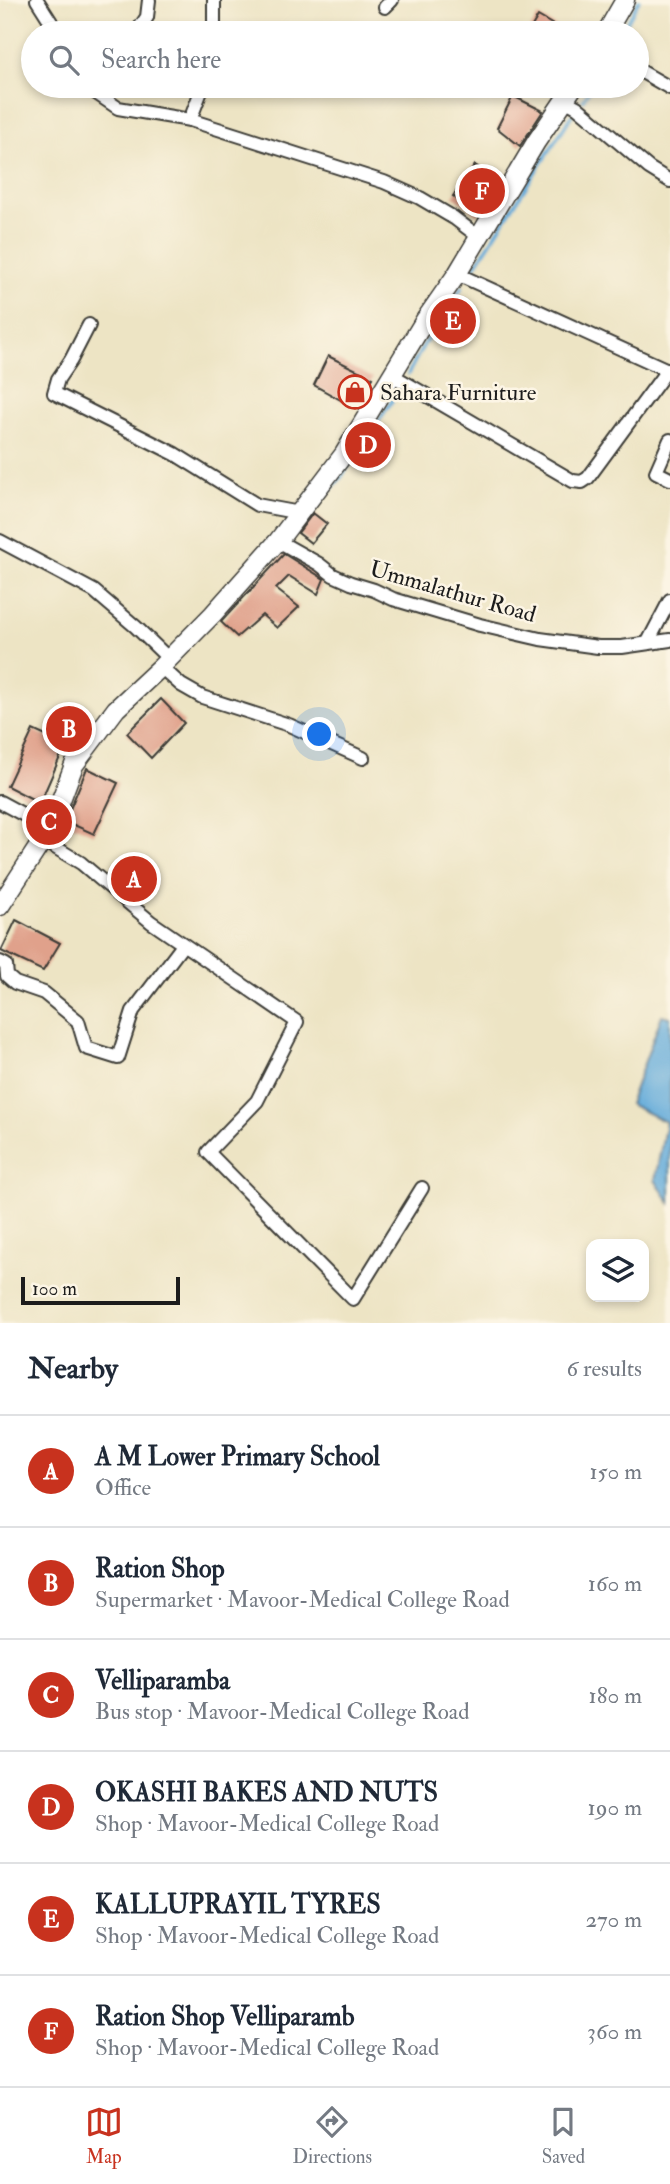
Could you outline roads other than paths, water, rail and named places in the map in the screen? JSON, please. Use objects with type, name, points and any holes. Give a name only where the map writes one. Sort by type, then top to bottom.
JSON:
[{"type":"main road","points":[[613,21],[625,0]]},
{"type":"main road","points":[[0,906],[47,835],[74,765],[116,709],[165,663],[278,541],[344,454],[566,98]]},
{"type":"street","points":[[37,0],[50,21]]},
{"type":"street","points":[[144,21],[149,0]]},
{"type":"street","points":[[214,21],[215,0]]},
{"type":"street","points":[[649,76],[670,88]]},
{"type":"street","points":[[107,98],[118,108],[190,120],[384,182],[420,198],[479,237]]},
{"type":"street","points":[[190,120],[198,98]]},
{"type":"street","points":[[572,98],[577,107],[649,168],[670,181]]},
{"type":"street","points":[[392,374],[573,481],[582,482],[588,478],[669,370],[457,274]]},
{"type":"street","points":[[89,325],[58,379],[54,393],[175,454],[257,505],[300,513]]},
{"type":"street","points":[[670,440],[656,472],[670,479]]},
{"type":"street","points":[[0,541],[94,591],[136,627],[181,685],[202,697],[289,725],[363,758]]},
{"type":"street","name":"Ummalathur Road","points":[[278,541],[351,583],[393,599],[472,622],[540,639],[598,647],[622,647],[670,640]]},
{"type":"street","points":[[648,642],[670,600]]},
{"type":"street","points":[[0,802],[47,835],[150,922],[297,1022],[257,1101],[208,1152],[353,1299],[422,1188]]},
{"type":"street","points":[[0,962],[6,965],[7,976],[15,983],[44,992],[78,1021],[86,1048],[118,1058],[133,1011],[183,945]]},
{"type":"water","points":[[662,1015],[670,1017],[670,1203],[655,1180],[666,1122],[629,1104]]},
{"type":"waterway","points":[[628,21],[639,0]]},
{"type":"waterway","points":[[472,271],[572,115]]},
{"type":"waterway","points":[[408,374],[426,341],[462,287]]},
{"type":"waterway","points":[[316,505],[340,479],[400,389]]},
{"type":"place","name":"Ration Shop Velliparamb","points":[[482,191]]},
{"type":"place","name":"KALLUPRAYIL TYRES","points":[[453,321]]},
{"type":"place","name":"Sahara Furniture","points":[[355,392]]},
{"type":"place","name":"OKASHI BAKES AND NUTS","points":[[368,445]]},
{"type":"place","name":"Ration Shop","points":[[69,729]]},
{"type":"place","name":"Velliparamba","points":[[49,822]]},
{"type":"place","name":"A M Lower Primary School","points":[[134,879]]}]
